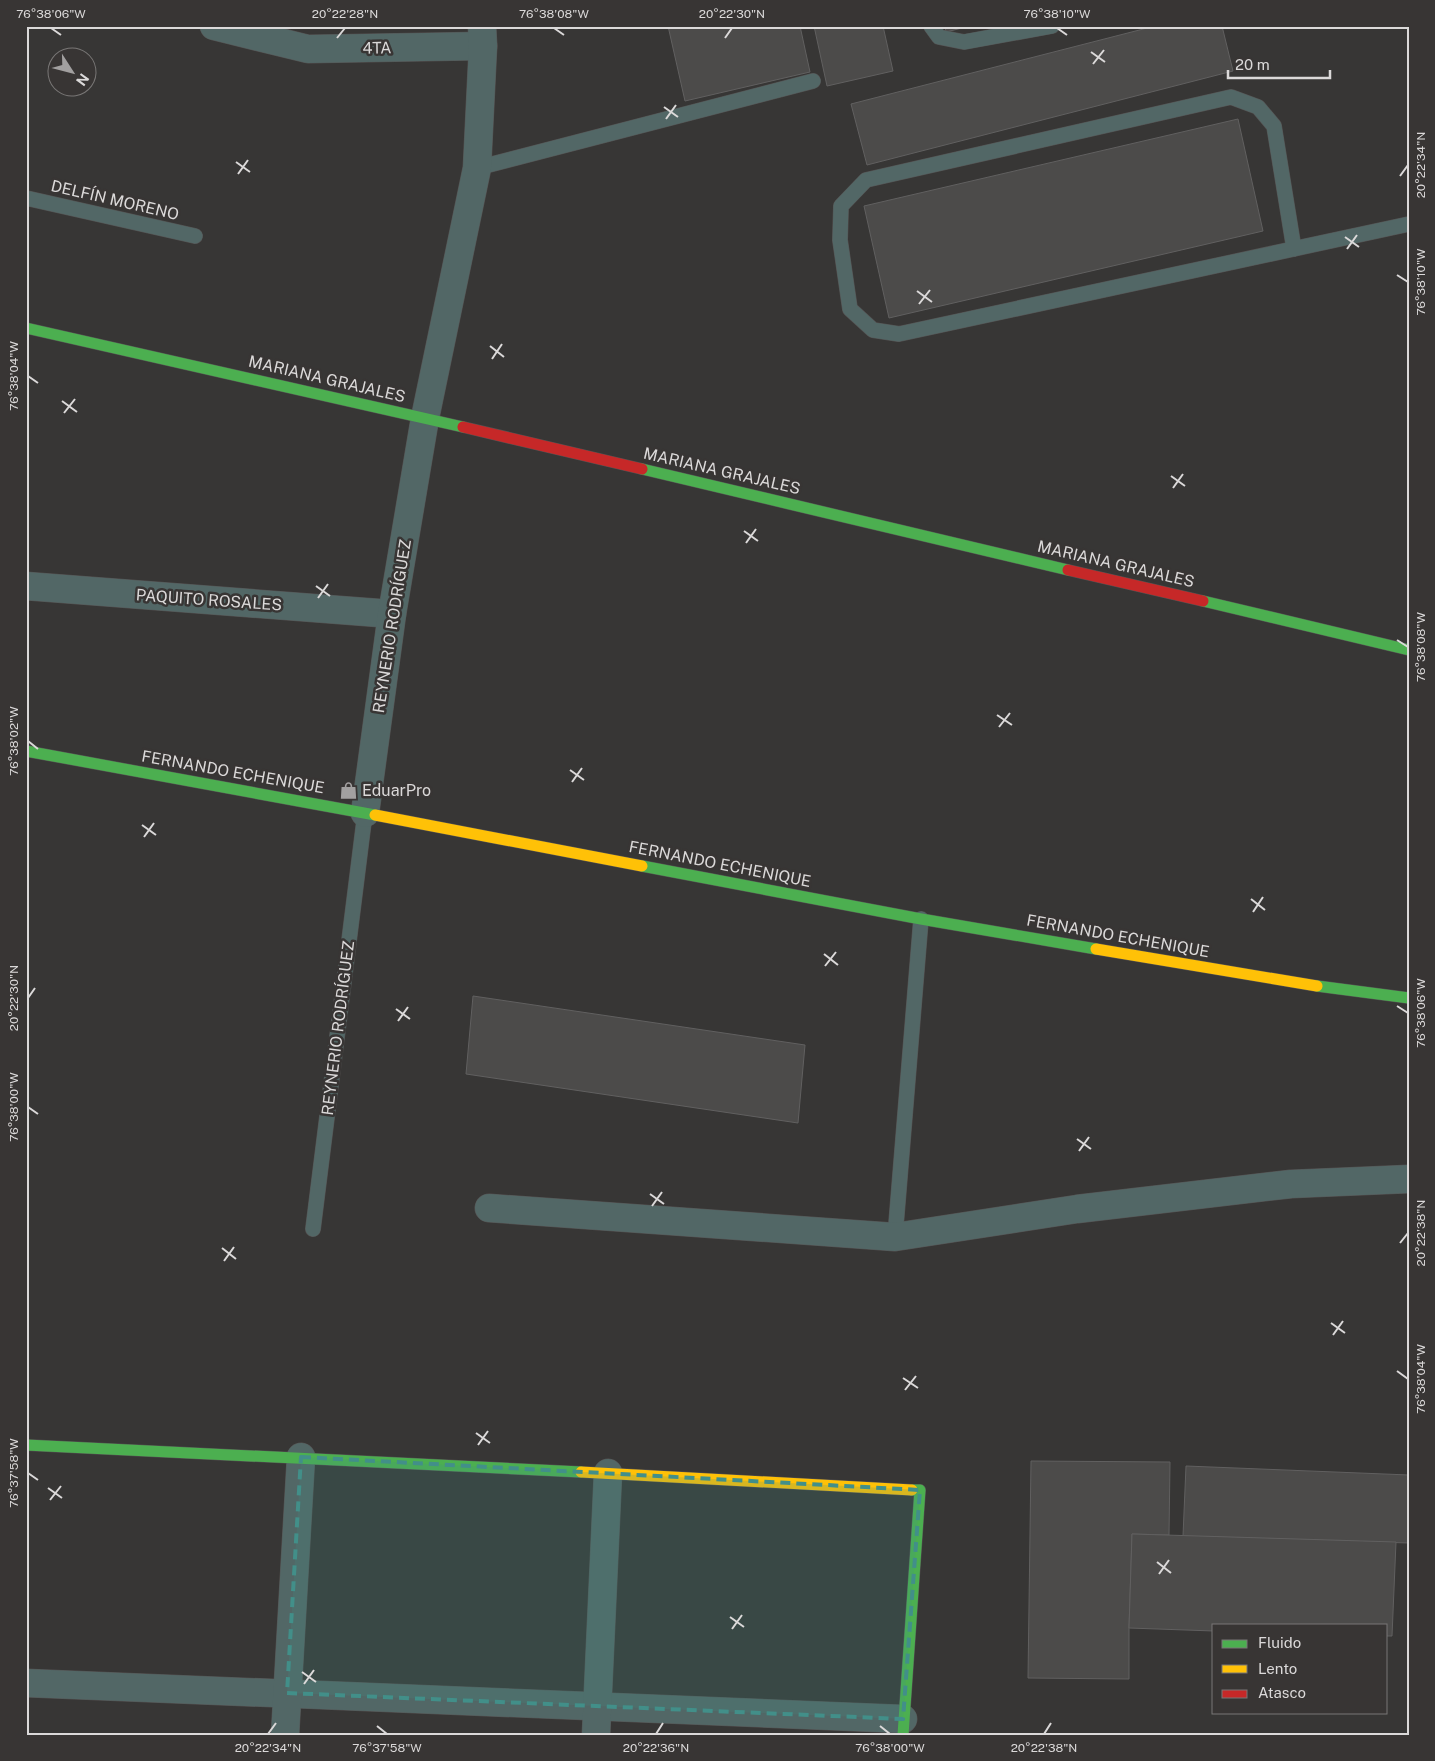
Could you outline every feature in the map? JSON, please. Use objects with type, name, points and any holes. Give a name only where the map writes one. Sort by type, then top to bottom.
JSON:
[{"type":"street","name":"4TA","points":[[214,26],[308,49],[483,36]]},
{"type":"street","name":"REYNERIO RODRÍGUEZ","points":[[365,813],[392,614],[425,418],[477,168],[483,36]]},
{"type":"street","name":"MARIANA GRAJALES","points":[[26,328],[425,418],[1409,650]]},
{"type":"street","name":"PAQUITO ROSALES","points":[[26,586],[392,614]]},
{"type":"street","name":"FERNANDO ECHENIQUE","points":[[27,757],[365,813],[921,920],[1334,989],[1409,998]]},
{"type":"street","points":[[489,1208],[895,1237],[1077,1209],[1291,1184],[1409,1179]]},
{"type":"street","points":[[26,1445],[920,1490],[903,1727],[598,1705],[26,1683]]},
{"type":"street","points":[[285,1735],[301,1458]]},
{"type":"street","points":[[596,1735],[608,1473]]},
{"type":"lane","points":[[931,26],[938,37],[964,42],[1052,26]]},
{"type":"lane","points":[[477,168],[813,81]]},
{"type":"lane","points":[[1294,249],[1274,126],[1258,107],[1231,98],[866,180],[841,206],[840,240],[850,308],[873,330],[899,334],[1294,249],[1409,224]]},
{"type":"lane","name":"DELFÍN MORENO","points":[[26,198],[196,236]]},
{"type":"lane","name":"REYNERIO RODRÍGUEZ","points":[[313,1229],[365,813]]},
{"type":"lane","points":[[895,1237],[921,920]]},
{"type":"highlighted area","points":[[301,1457],[920,1490],[903,1719],[287,1693]]},
{"type":"building","points":[[668,26],[800,26],[810,72],[685,101]]},
{"type":"building","points":[[814,26],[883,26],[893,71],[827,86]]},
{"type":"building","points":[[945,26],[970,26],[946,32]]},
{"type":"building","points":[[1155,26],[1222,26],[1233,71],[867,165],[851,104]]},
{"type":"building","points":[[1238,119],[1263,231],[889,318],[864,206]]},
{"type":"building","points":[[473,996],[805,1045],[798,1123],[466,1074]]},
{"type":"building","points":[[1031,1461],[1170,1462],[1169,1535],[1132,1534],[1129,1679],[1028,1678]]},
{"type":"building","points":[[1186,1466],[1409,1475],[1409,1543],[1183,1536]]},
{"type":"building","points":[[1132,1534],[1396,1542],[1392,1636],[1388,1636],[1388,1624],[1212,1624],[1212,1631],[1129,1628]]},
{"type":"traffic: fast","points":[[26,328],[463,427]]},
{"type":"traffic: fast","points":[[642,469],[1068,570]]},
{"type":"traffic: fast","points":[[1203,601],[1409,650]]},
{"type":"traffic: fast","points":[[26,751],[375,815]]},
{"type":"traffic: fast","points":[[642,866],[921,919],[1096,949]]},
{"type":"traffic: fast","points":[[1317,986],[1409,998]]},
{"type":"traffic: fast","points":[[26,1445],[581,1472]]},
{"type":"traffic: fast","points":[[903,1735],[920,1490],[912,1490]]},
{"type":"traffic: slow","points":[[375,815],[642,866]]},
{"type":"traffic: slow","points":[[1096,949],[1317,986]]},
{"type":"traffic: slow","points":[[581,1472],[912,1490]]},
{"type":"traffic: jam","points":[[463,427],[642,469]]},
{"type":"traffic: jam","points":[[1068,570],[1203,601]]},
{"type":"place","name":"EduarPro","points":[[348,790]]}]
